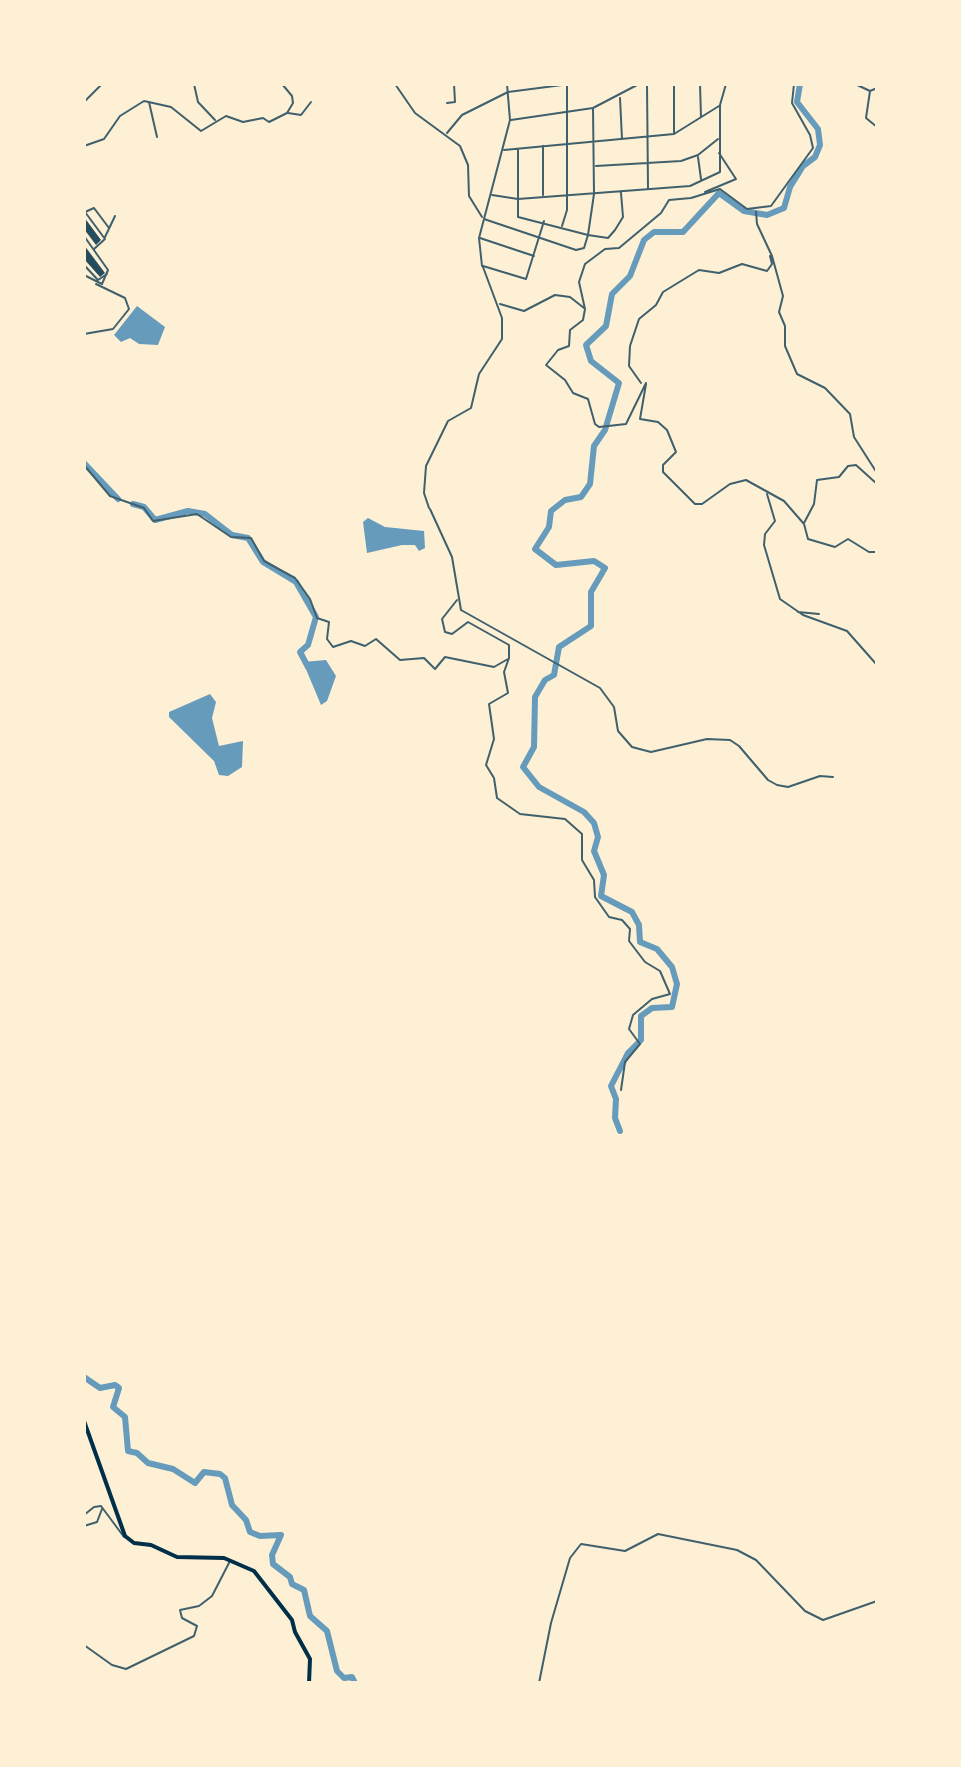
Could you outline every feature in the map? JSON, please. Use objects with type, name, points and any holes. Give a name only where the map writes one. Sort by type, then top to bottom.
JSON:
[{"type":"highway","points":[[84,1421],[125,1536],[134,1543],[151,1545],[180,1558],[202,1556],[231,1560],[254,1571],[290,1614],[296,1636],[310,1659],[309,1683]]},
{"type":"street","points":[[84,102],[102,84]]},
{"type":"street","points":[[194,84],[198,102],[216,121]]},
{"type":"street","points":[[282,84],[292,96],[287,113]]},
{"type":"street","points":[[397,84],[415,113],[447,133],[464,153],[469,196],[483,218],[576,250],[584,248],[594,194],[593,108]]},
{"type":"street","points":[[447,103],[455,102],[454,84]]},
{"type":"street","points":[[507,84],[510,120],[479,238],[482,266],[502,318],[502,339],[479,374],[473,405],[448,421],[426,466],[424,493],[452,557],[457,600],[467,615],[600,688],[614,707],[622,737],[638,750],[651,752],[707,739],[730,740],[768,780],[777,785],[788,787],[820,776],[833,777]]},
{"type":"street","points":[[447,133],[462,115],[508,92],[568,84],[567,195],[561,227]]},
{"type":"street","points":[[510,120],[593,108],[620,97],[639,84]]},
{"type":"street","points":[[647,84],[648,189]]},
{"type":"street","points":[[674,84],[674,134]]},
{"type":"street","points":[[700,84],[701,118]]},
{"type":"street","points":[[492,195],[518,199],[690,186],[720,172],[720,105],[726,84]]},
{"type":"street","points":[[704,192],[723,190],[741,207],[756,213],[775,203],[812,151],[810,135],[792,103],[794,84]]},
{"type":"street","points":[[855,84],[870,91],[877,88]]},
{"type":"street","points":[[870,91],[866,118],[877,127]]},
{"type":"street","points":[[620,97],[622,139]]},
{"type":"street","points":[[149,101],[157,137]]},
{"type":"street","points":[[84,146],[104,139],[120,116],[149,101],[171,107],[201,131],[226,116],[243,122],[259,118],[269,122],[287,113],[301,115],[311,102]]},
{"type":"street","points":[[504,150],[568,141],[674,134],[720,105]]},
{"type":"street","points":[[594,167],[647,164],[698,155],[718,139]]},
{"type":"street","points":[[543,145],[543,197]]},
{"type":"street","points":[[518,149],[518,217],[608,238],[623,217],[621,192]]},
{"type":"street","points":[[719,153],[736,179],[691,198],[669,200],[661,213],[619,248],[605,249],[587,262],[579,282],[585,309],[581,324],[570,330],[569,346],[558,350],[546,365],[565,380],[573,393],[588,399],[595,424],[599,427],[626,424],[642,393],[642,384],[629,366],[630,346],[639,319],[656,305],[663,292],[699,270],[719,273],[742,264],[767,271],[772,264],[756,213]]},
{"type":"street","points":[[698,155],[701,180]]},
{"type":"street","points":[[105,239],[85,212],[94,208],[109,228]]},
{"type":"street","points":[[94,249],[105,239],[115,216]]},
{"type":"street","points":[[482,266],[526,279],[544,221]]},
{"type":"street","points":[[84,236],[108,273]]},
{"type":"street","points":[[479,238],[534,256]]},
{"type":"street","points":[[768,251],[783,296],[779,312],[785,326],[785,346],[797,374],[825,388],[850,414],[854,437],[877,473]]},
{"type":"street","points":[[84,265],[98,280],[108,273]]},
{"type":"street","points":[[96,284],[104,282],[108,273]]},
{"type":"street","points":[[84,275],[121,295],[127,300],[129,309],[113,329],[84,334]]},
{"type":"street","points":[[498,305],[524,311],[555,295],[570,297],[585,309]]},
{"type":"street","points":[[642,384],[646,383],[646,389],[640,419],[658,422],[673,439],[676,452],[662,469],[679,492],[700,505],[730,484],[743,480],[784,501],[804,524],[810,540],[835,547],[848,539],[869,552],[877,552],[877,560]]},
{"type":"street","points":[[84,465],[110,496],[144,508],[153,521],[197,514],[221,527],[231,537],[251,538],[264,561],[295,578],[310,599],[317,618],[329,622],[327,639],[331,646],[351,641],[365,646],[376,639],[400,660],[424,658],[435,669],[445,657],[494,667],[509,658]]},
{"type":"street","points":[[804,524],[814,504],[817,480],[839,477],[848,466],[856,465],[877,484]]},
{"type":"street","points":[[768,493],[775,518],[765,534],[768,563],[780,599],[797,612],[847,631],[877,665]]},
{"type":"street","points":[[457,600],[442,619],[445,632],[455,633],[468,622],[509,645],[504,672],[508,693],[489,704],[494,733],[486,765],[494,778],[497,798],[520,814],[565,819],[582,834],[582,860],[594,880],[595,897],[609,917],[627,924],[629,941],[645,962],[660,971],[670,994],[652,999],[633,1015],[629,1029],[640,1044],[625,1062],[621,1090]]},
{"type":"street","points":[[797,612],[819,614]]},
{"type":"street","points":[[84,1515],[97,1505],[122,1538],[125,1536]]},
{"type":"street","points":[[84,1526],[97,1522],[102,1508]]},
{"type":"street","points":[[539,1683],[551,1623],[570,1558],[581,1544],[625,1551],[658,1534],[737,1550],[756,1560],[805,1611],[823,1620],[877,1601]]},
{"type":"street","points":[[84,1645],[112,1665],[126,1669],[194,1636],[197,1626],[182,1618],[180,1611],[199,1606],[212,1596],[231,1560]]},
{"type":"water","points":[[137,306],[165,327],[158,345],[139,344],[130,338],[121,342],[114,335]]},
{"type":"water","points":[[368,518],[385,527],[424,531],[425,548],[419,551],[415,545],[402,545],[367,553],[363,522]]},
{"type":"water","points":[[326,660],[336,676],[327,701],[321,705],[303,662]]},
{"type":"water","points":[[210,694],[216,702],[212,718],[219,746],[243,741],[242,767],[228,776],[219,775],[214,761],[169,717],[169,712]]},
{"type":"building","points":[[84,217],[101,240],[96,245],[84,229]]},
{"type":"building","points":[[84,245],[105,273],[100,277],[84,259]]},
{"type":"waterway","points":[[620,1131],[611,1086],[628,1053],[641,1040],[641,1016],[652,1008],[672,1007],[677,984],[672,967],[657,949],[640,942],[639,925],[632,912],[601,896],[604,875],[594,851],[598,837],[594,823],[584,812],[539,787],[523,767],[534,747],[535,697],[545,680],[554,675],[559,647],[591,626],[591,592],[605,568],[594,561],[556,565],[535,549],[549,527],[551,511],[565,500],[581,497],[590,484],[594,446],[605,430],[619,383],[591,361],[586,345],[606,326],[612,294],[630,276],[644,240],[654,232],[683,232],[719,193],[744,211],[767,215],[784,208],[790,187],[803,166],[815,157],[820,145],[818,129],[797,102],[800,84]]},
{"type":"waterway","points":[[84,463],[118,499]]},
{"type":"waterway","points":[[133,504],[144,507],[155,520],[188,511],[205,514],[232,535],[248,538],[263,562],[296,582],[316,617],[308,645],[300,652],[308,667]]},
{"type":"waterway","points":[[84,1377],[100,1388],[115,1385],[119,1388],[113,1407],[125,1417],[128,1451],[137,1453],[148,1463],[173,1469],[195,1483],[204,1472],[220,1474],[225,1478],[232,1505],[246,1520],[250,1532],[260,1536],[281,1535],[272,1555],[273,1564],[290,1577],[292,1584],[304,1590],[310,1616],[327,1631],[337,1671],[344,1678],[352,1677],[355,1683]]}]
